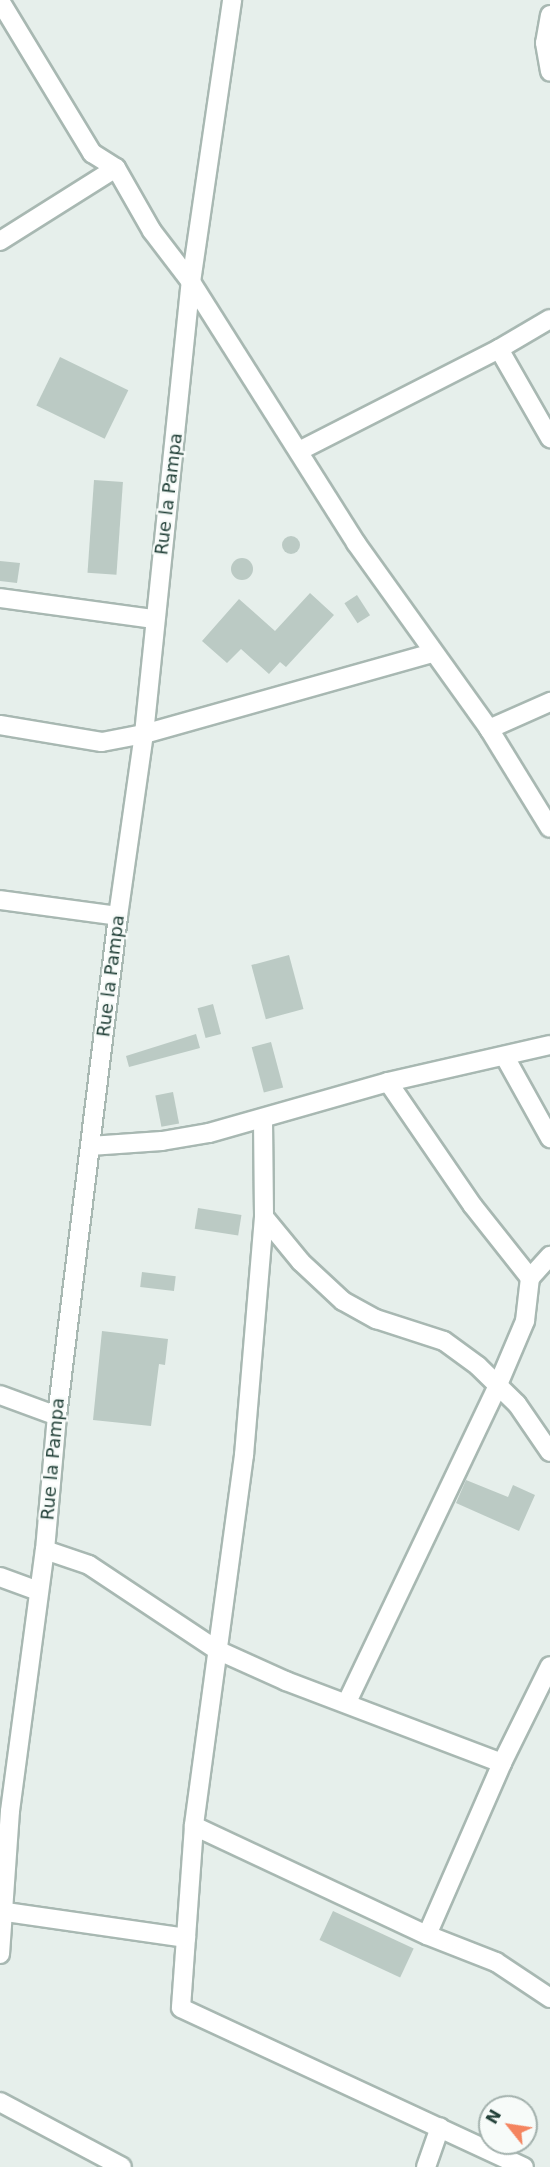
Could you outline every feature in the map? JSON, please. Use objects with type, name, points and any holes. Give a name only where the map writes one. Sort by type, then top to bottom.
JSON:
[{"type":"street","name":"Rue la Pampa","points":[[0,1954],[6,1912],[10,1811],[45,1550],[57,1416],[118,916],[144,734],[153,619],[171,492],[191,282],[232,0]]},
{"type":"street","points":[[0,1],[92,153],[116,168],[152,231],[191,282],[356,543],[489,729],[550,828]]},
{"type":"street","points":[[550,15],[545,43],[550,72]]},
{"type":"street","points":[[0,241],[116,168]]},
{"type":"street","points":[[299,450],[499,349],[550,319]]},
{"type":"street","points":[[499,349],[550,438]]},
{"type":"street","points":[[0,598],[153,619]]},
{"type":"street","points":[[0,725],[102,742],[144,734],[433,653]]},
{"type":"street","points":[[489,729],[550,702]]},
{"type":"street","points":[[0,900],[118,916]]},
{"type":"street","points":[[90,1146],[162,1142],[263,1120],[388,1082],[550,1045]]},
{"type":"street","points":[[505,1057],[550,1138]]},
{"type":"street","points":[[388,1082],[473,1206],[530,1278]]},
{"type":"street","points":[[263,1120],[264,1217],[244,1455],[194,1826],[181,2008],[524,2167]]},
{"type":"street","points":[[264,1217],[301,1262],[343,1301],[376,1319],[444,1341],[478,1366],[497,1388],[517,1404],[550,1452]]},
{"type":"street","points":[[347,1701],[497,1388],[525,1321],[530,1278],[550,1256]]},
{"type":"street","points":[[0,1395],[57,1416]]},
{"type":"street","points":[[45,1550],[89,1565],[217,1650],[286,1681],[347,1701],[502,1763]]},
{"type":"street","points":[[0,1577],[38,1591]]},
{"type":"street","points":[[427,1935],[502,1763],[550,1666]]},
{"type":"street","points":[[194,1826],[427,1935],[496,1962],[550,1998]]},
{"type":"street","points":[[6,1912],[186,1938]]},
{"type":"street","points":[[0,2102],[122,2167]]},
{"type":"street","points":[[426,2167],[440,2127]]},
{"type":"building","points":[[60,357],[128,390],[105,439],[36,406]]},
{"type":"building","points":[[94,480],[123,482],[116,575],[88,573]]},
{"type":"building","points":[[291,536],[297,539],[300,545],[297,551],[291,554],[285,551],[282,545],[285,539]]},
{"type":"building","points":[[242,558],[250,561],[253,569],[250,577],[242,580],[234,577],[231,569],[234,561]]},
{"type":"building","points":[[0,561],[20,563],[17,583],[0,581]]},
{"type":"building","points":[[310,593],[334,615],[286,667],[280,662],[269,674],[241,649],[227,663],[202,641],[239,599],[275,631]]},
{"type":"building","points":[[357,595],[370,615],[357,623],[344,603]]},
{"type":"building","points":[[289,955],[303,1009],[266,1019],[251,965]]},
{"type":"building","points":[[213,1004],[221,1034],[206,1038],[198,1008]]},
{"type":"building","points":[[196,1034],[200,1048],[129,1067],[126,1056]]},
{"type":"building","points":[[271,1042],[283,1087],[264,1093],[252,1047]]},
{"type":"building","points":[[173,1092],[179,1123],[161,1127],[155,1095]]},
{"type":"building","points":[[198,1208],[241,1215],[238,1236],[195,1229]]},
{"type":"building","points":[[142,1272],[176,1276],[174,1291],[140,1287]]},
{"type":"building","points":[[102,1331],[168,1339],[165,1365],[159,1364],[151,1426],[93,1420]]},
{"type":"building","points":[[466,1480],[508,1497],[513,1485],[535,1495],[519,1531],[456,1503]]},
{"type":"building","points":[[333,1911],[414,1949],[400,1978],[319,1940]]}]
